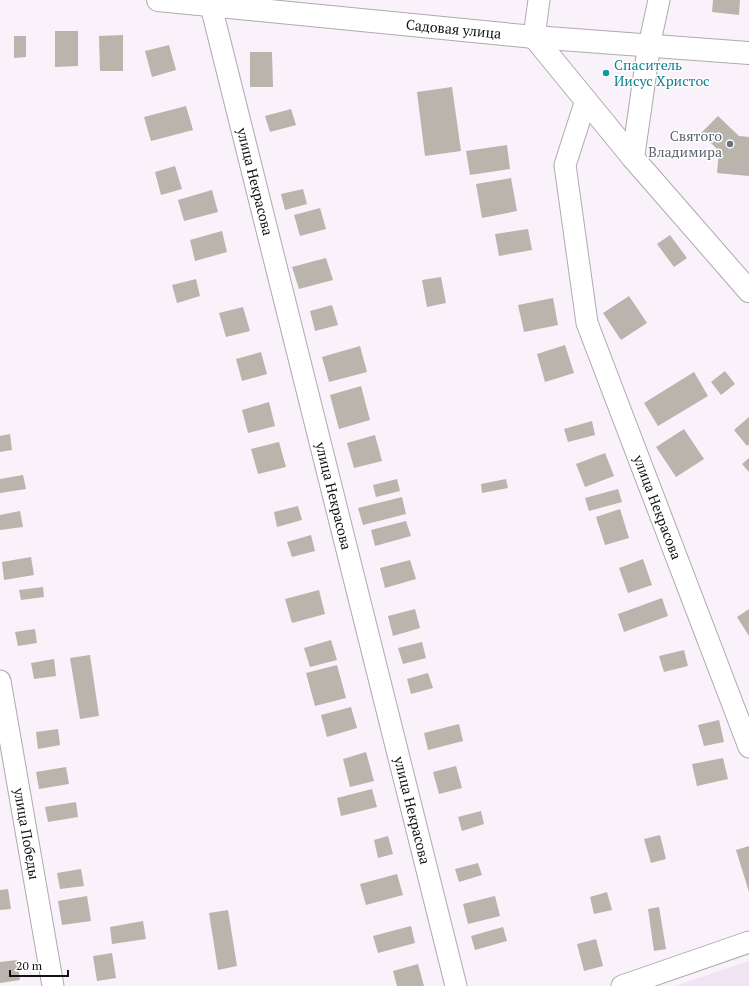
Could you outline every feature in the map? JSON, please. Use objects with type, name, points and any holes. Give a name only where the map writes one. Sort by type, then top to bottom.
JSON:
[{"type":"street","name":"Садовая улица","points":[[158,0],[534,38],[749,53]]},
{"type":"street","points":[[539,0],[534,38],[633,158],[749,291]]},
{"type":"street","points":[[633,158],[650,46],[659,0]]},
{"type":"street","name":"улица Некрасова","points":[[211,6],[456,986]]},
{"type":"street","name":"улица Некрасова","points":[[586,100],[565,165],[587,323],[749,747]]},
{"type":"street","name":"улица Победы","points":[[0,681],[53,986]]},
{"type":"street","points":[[622,986],[749,942]]},
{"type":"shaded area","points":[[749,961],[749,986],[675,986]]},
{"type":"building","points":[[713,0],[740,0],[739,15],[712,12]]},
{"type":"building","points":[[55,31],[78,31],[78,66],[55,67]]},
{"type":"building","points":[[123,35],[123,71],[100,71],[99,36]]},
{"type":"building","points":[[14,36],[26,36],[26,57],[14,58]]},
{"type":"building","points":[[169,45],[176,70],[152,77],[145,51]]},
{"type":"building","points":[[250,52],[272,52],[273,87],[250,87]]},
{"type":"building","points":[[452,87],[461,151],[425,156],[417,92]]},
{"type":"building","points":[[186,106],[193,130],[151,141],[144,117]]},
{"type":"building","points":[[291,109],[296,125],[270,132],[265,116]]},
{"type":"building","name":"Святого Владимира","points":[[718,116],[739,136],[749,137],[749,176],[717,173],[719,151],[701,133]]},
{"type":"building","points":[[507,145],[510,169],[470,175],[466,151]]},
{"type":"building","points":[[175,166],[182,189],[161,195],[155,172]]},
{"type":"building","points":[[511,178],[517,211],[482,218],[476,184]]},
{"type":"building","points":[[303,189],[307,204],[285,210],[281,194]]},
{"type":"building","points":[[212,190],[218,212],[184,221],[178,200]]},
{"type":"building","points":[[320,208],[326,229],[300,236],[294,215]]},
{"type":"building","points":[[528,229],[532,250],[499,256],[495,234]]},
{"type":"building","points":[[222,231],[227,252],[195,261],[190,240]]},
{"type":"building","points":[[670,235],[687,258],[674,267],[657,244]]},
{"type":"building","points":[[326,258],[333,280],[299,289],[292,267]]},
{"type":"building","points":[[441,277],[446,303],[427,307],[422,280]]},
{"type":"building","points":[[196,279],[200,296],[177,303],[172,285]]},
{"type":"building","points":[[629,296],[647,323],[621,340],[603,313]]},
{"type":"building","points":[[553,298],[558,325],[524,332],[518,305]]},
{"type":"building","points":[[332,305],[338,325],[315,331],[310,311]]},
{"type":"building","points":[[243,307],[250,331],[226,337],[219,313]]},
{"type":"building","points":[[565,345],[574,373],[545,382],[537,354]]},
{"type":"building","points":[[360,346],[367,372],[329,382],[322,357]]},
{"type":"building","points":[[261,352],[267,374],[242,381],[236,359]]},
{"type":"building","points":[[725,371],[735,384],[721,395],[711,382]]},
{"type":"building","points":[[694,372],[708,396],[658,426],[644,403]]},
{"type":"building","points":[[361,386],[370,420],[339,429],[330,395]]},
{"type":"building","points":[[269,402],[275,426],[248,433],[242,410]]},
{"type":"building","points":[[749,417],[749,444],[747,446],[734,430]]},
{"type":"building","points":[[592,421],[595,435],[568,442],[564,429]]},
{"type":"building","points":[[684,429],[704,459],[676,477],[656,447]]},
{"type":"building","points":[[10,434],[12,450],[0,452],[0,436]]},
{"type":"building","points":[[375,435],[382,461],[354,468],[347,443]]},
{"type":"building","points":[[279,442],[286,467],[258,474],[251,449]]},
{"type":"building","points":[[605,453],[614,476],[585,487],[576,464]]},
{"type":"building","points":[[749,458],[749,472],[742,464]]},
{"type":"building","points":[[23,475],[26,489],[0,493],[0,479]]},
{"type":"building","points":[[397,479],[400,491],[376,497],[373,485]]},
{"type":"building","points":[[506,479],[508,488],[482,493],[481,484]]},
{"type":"building","points":[[618,489],[622,502],[589,511],[585,498]]},
{"type":"building","points":[[402,497],[406,514],[363,525],[358,508]]},
{"type":"building","points":[[298,506],[302,520],[277,527],[274,512]]},
{"type":"building","points":[[620,509],[629,538],[605,545],[596,517]]},
{"type":"building","points":[[20,511],[23,527],[0,530],[0,515]]},
{"type":"building","points":[[406,521],[411,536],[375,546],[371,530]]},
{"type":"building","points":[[311,535],[315,551],[292,557],[287,542]]},
{"type":"building","points":[[31,557],[34,575],[4,580],[2,562]]},
{"type":"building","points":[[643,559],[652,585],[628,593],[619,568]]},
{"type":"building","points":[[410,560],[416,579],[385,588],[380,568]]},
{"type":"building","points":[[43,587],[44,597],[21,600],[19,590]]},
{"type":"building","points":[[319,590],[325,614],[292,623],[285,599]]},
{"type":"building","points":[[662,598],[668,616],[624,632],[618,614]]},
{"type":"building","points":[[415,609],[420,628],[393,636],[388,616]]},
{"type":"building","points":[[749,609],[749,636],[737,617]]},
{"type":"building","points":[[35,629],[37,643],[18,646],[15,632]]},
{"type":"building","points":[[331,640],[337,660],[310,667],[304,648]]},
{"type":"building","points":[[422,642],[426,658],[403,664],[398,648]]},
{"type":"building","points":[[684,650],[688,666],[664,672],[659,656]]},
{"type":"building","points":[[90,655],[99,716],[80,719],[70,658]]},
{"type":"building","points":[[54,659],[56,676],[34,679],[31,663]]},
{"type":"building","points":[[337,665],[346,698],[315,706],[306,673]]},
{"type":"building","points":[[428,673],[433,688],[411,694],[407,679]]},
{"type":"building","points":[[351,707],[357,728],[327,737],[321,715]]},
{"type":"building","points":[[719,720],[724,742],[704,746],[698,725]]},
{"type":"building","points":[[459,724],[463,741],[428,750],[424,733]]},
{"type":"building","points":[[58,729],[60,745],[38,749],[36,732]]},
{"type":"building","points":[[366,752],[374,781],[350,787],[343,759]]},
{"type":"building","points":[[723,758],[728,779],[697,786],[692,764]]},
{"type":"building","points":[[456,766],[462,788],[439,794],[433,772]]},
{"type":"building","points":[[66,767],[69,784],[39,789],[36,772]]},
{"type":"building","points":[[372,789],[377,807],[341,816],[337,798]]},
{"type":"building","points":[[76,802],[78,817],[48,822],[45,807]]},
{"type":"building","points":[[481,811],[484,824],[462,831],[458,817]]},
{"type":"building","points":[[660,835],[666,859],[651,863],[644,839]]},
{"type":"building","points":[[388,836],[393,854],[378,858],[374,840]]},
{"type":"building","points":[[749,846],[749,892],[736,850]]},
{"type":"building","points":[[478,863],[482,875],[459,882],[455,869]]},
{"type":"building","points":[[81,869],[84,886],[60,889],[57,873]]},
{"type":"building","points":[[397,874],[403,895],[366,905],[360,884]]},
{"type":"building","points":[[8,889],[11,909],[0,910],[0,890]]},
{"type":"building","points":[[607,892],[612,910],[594,914],[590,897]]},
{"type":"building","points":[[87,896],[91,921],[62,925],[58,901]]},
{"type":"building","points":[[495,896],[500,916],[468,924],[463,904]]},
{"type":"building","points":[[659,907],[666,949],[654,951],[648,909]]},
{"type":"building","points":[[228,910],[237,966],[218,970],[209,913]]},
{"type":"building","points":[[143,921],[146,939],[112,944],[110,927]]},
{"type":"building","points":[[411,926],[415,943],[378,953],[373,936]]},
{"type":"building","points":[[503,927],[507,941],[475,950],[471,936]]},
{"type":"building","points":[[596,939],[603,966],[584,971],[577,944]]},
{"type":"building","points":[[112,953],[116,978],[97,981],[93,956]]},
{"type":"building","points":[[17,960],[20,980],[0,983],[0,962]]},
{"type":"building","points":[[418,964],[424,986],[397,986],[393,971]]},
{"type":"place","name":"Спаситель Иисус Христос","points":[[606,73]]},
{"type":"place","name":"Святого Владимира","points":[[730,144]]}]
